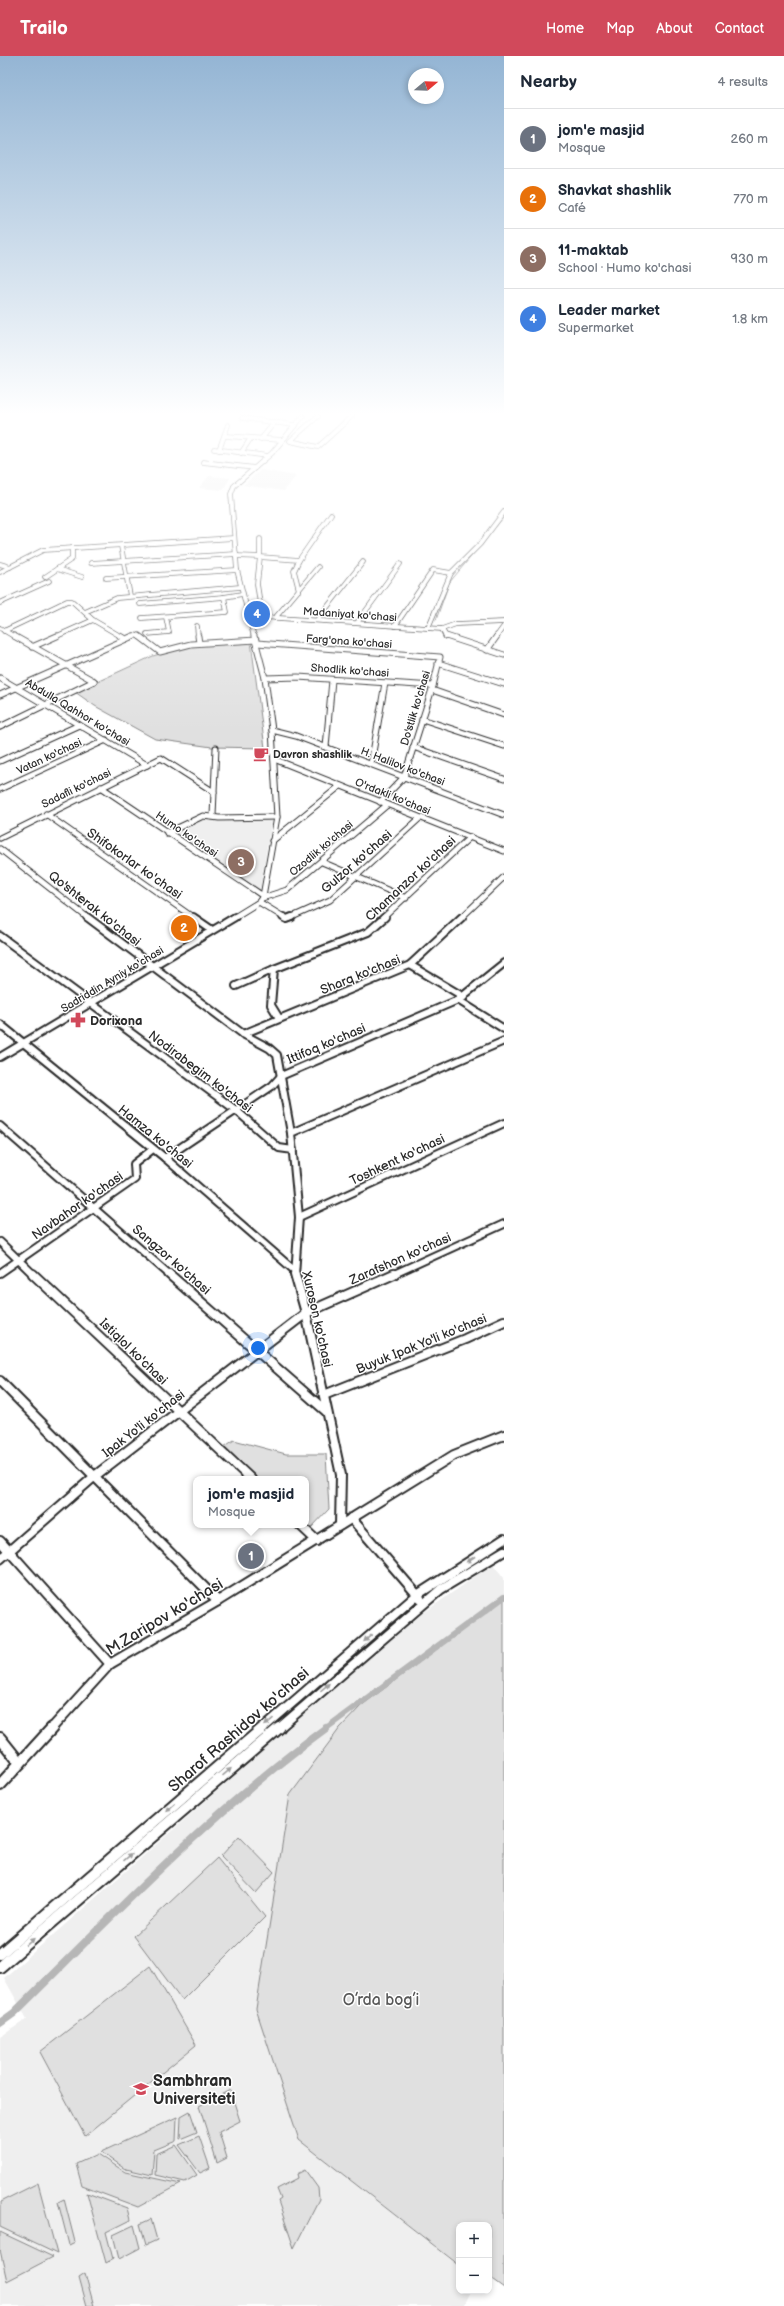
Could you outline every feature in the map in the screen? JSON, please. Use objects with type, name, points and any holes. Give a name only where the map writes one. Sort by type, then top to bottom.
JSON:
[{"type":"street","points":[[233,521],[240,587],[257,642],[265,678],[272,730],[277,817],[261,899]]},
{"type":"street","points":[[299,590],[294,571],[299,560],[326,521]]},
{"type":"street","points":[[428,628],[450,573],[463,562],[499,521]]},
{"type":"street","points":[[0,572],[43,550],[234,538]]},
{"type":"street","points":[[260,539],[257,584],[262,617]]},
{"type":"street","points":[[121,546],[130,596]]},
{"type":"street","points":[[44,577],[72,559],[72,548]]},
{"type":"street","points":[[91,563],[236,555],[299,560]]},
{"type":"street","points":[[317,620],[363,562]]},
{"type":"street","points":[[0,564],[10,567]]},
{"type":"street","points":[[357,623],[400,564]]},
{"type":"street","points":[[275,618],[318,567]]},
{"type":"street","points":[[57,569],[82,577]]},
{"type":"street","points":[[106,578],[237,570]]},
{"type":"street","points":[[395,626],[433,570],[450,573]]},
{"type":"street","points":[[0,603],[49,581]]},
{"type":"street","points":[[85,612],[117,598],[240,587]]},
{"type":"street","points":[[140,604],[224,597],[242,594]]},
{"type":"street","points":[[142,618],[227,612],[224,597]]},
{"type":"street","points":[[2,629],[67,601],[72,602],[94,620],[125,639]]},
{"type":"street","name":"Madaniyat ko'chasi","points":[[248,616],[442,629],[456,624],[504,622]]},
{"type":"street","points":[[147,634],[170,632],[166,617]]},
{"type":"street","points":[[32,647],[94,620]]},
{"type":"street","points":[[197,626],[200,643]]},
{"type":"street","points":[[487,650],[504,626]]},
{"type":"street","points":[[0,726],[46,706],[94,681],[64,666],[2,629]]},
{"type":"street","points":[[442,629],[446,637],[504,655]]},
{"type":"street","name":"Farg'ona ko'chasi","points":[[125,639],[139,636],[160,652],[200,643],[257,642],[439,660],[504,684]]},
{"type":"street","points":[[0,694],[125,639]]},
{"type":"street","name":"Do'stlik ko'chasi","points":[[380,802],[404,777],[432,688],[439,660]]},
{"type":"street","name":"Shodlik ko'chasi","points":[[265,678],[298,676],[432,688],[504,714]]},
{"type":"street","name":"Abdulla Qahhor ko'chasi","points":[[0,678],[147,765]]},
{"type":"street","points":[[326,747],[332,680]]},
{"type":"street","points":[[371,764],[385,683]]},
{"type":"street","points":[[422,719],[504,746]]},
{"type":"street","points":[[0,761],[79,725]]},
{"type":"street","name":"H. Halilov ko'chasi","points":[[272,730],[326,747],[504,815]]},
{"type":"street","name":"Vatan ko'chasi","points":[[0,789],[106,740]]},
{"type":"street","points":[[413,747],[504,779]]},
{"type":"street","points":[[213,816],[216,748]]},
{"type":"street","name":"Sadafli ko'chasi","points":[[0,838],[161,758],[214,792]]},
{"type":"street","name":"O'rdakli ko'chasi","points":[[274,759],[504,851]]},
{"type":"street","points":[[272,841],[340,786]]},
{"type":"street","name":"Humo ko'chasi","points":[[101,787],[261,899]]},
{"type":"street","name":"Ozodlik ko'chasi","points":[[261,899],[287,890],[322,862],[387,804]]},
{"type":"street","name":"Shifokorlar ko'chasi","points":[[46,814],[212,930]]},
{"type":"street","points":[[167,833],[203,816],[213,816],[219,818],[277,817]]},
{"type":"street","name":"Gulzor ko'chasi","points":[[261,899],[287,919],[330,900],[420,818]]},
{"type":"street","name":"Chamanzor ko'chasi","points":[[236,986],[274,969],[368,932],[470,837]]},
{"type":"street","name":"Qo'shterak ko'chasi","points":[[0,849],[152,967],[243,1034],[269,1048],[277,1055],[291,1133]]},
{"type":"street","points":[[322,862],[406,898]]},
{"type":"street","name":"Sharq ko'chasi","points":[[243,1034],[410,965],[504,877]]},
{"type":"street","name":"Sadriddin Ayniy ko'chasi","points":[[0,1057],[152,967],[261,899]]},
{"type":"street","name":"Nodirabegim ko'chasi","points":[[0,936],[89,1004],[237,1110],[278,1148],[293,1150]]},
{"type":"street","name":"Ittifoq ko'chasi","points":[[165,1158],[272,1086],[281,1076],[461,999],[504,963]]},
{"type":"street","points":[[410,965],[504,1029]]},
{"type":"street","points":[[274,969],[271,1005],[279,1018]]},
{"type":"street","name":"Hamza ko'chasi","points":[[0,1024],[165,1158],[294,1270]]},
{"type":"street","points":[[291,1133],[504,1040]]},
{"type":"street","name":"Toshkent ko'chasi","points":[[299,1217],[504,1123]]},
{"type":"street","name":"Sangzor ko'chasi","points":[[0,1126],[257,1349],[327,1412]]},
{"type":"street","name":"Xuroson ko'chasi","points":[[291,1133],[299,1217],[294,1270],[306,1313],[341,1475],[340,1525]]},
{"type":"street","name":"Navbahor ko'chasi","points":[[0,1272],[136,1179],[134,1164],[153,1149]]},
{"type":"street","name":"Zarafshon ko'chasi","points":[[306,1313],[504,1224]]},
{"type":"street","name":"Istiqlol ko'chasi","points":[[0,1242],[248,1476]]},
{"type":"street","name":"Ipak Yo'li ko'chasi","points":[[0,1559],[96,1475],[179,1412],[257,1349],[306,1313]]},
{"type":"street","name":"Buyuk Ipak Yo'li ko'chasi","points":[[324,1395],[465,1339],[504,1321]]},
{"type":"street","points":[[0,1381],[96,1475],[218,1601]]},
{"type":"street","name":"M.Zaripov ko'chasi","points":[[0,1785],[110,1664],[317,1541],[351,1518],[454,1455],[504,1435]]},
{"type":"street","points":[[351,1518],[424,1603]]},
{"type":"street","points":[[303,1528],[317,1541]]},
{"type":"street","name":"Sharof Rashidov ko'chasi","points":[[0,1954],[417,1595],[504,1539]]},
{"type":"street","points":[[0,1541],[110,1664]]},
{"type":"street","points":[[0,1967],[424,1603],[441,1589],[504,1550]]},
{"type":"street","points":[[0,1738],[20,1763]]},
{"type":"shaded area","points":[[272,818],[260,890],[176,833],[201,820]]},
{"type":"shaded area","name":"Sambhram Universiteti","points":[[493,1564],[504,1578],[504,1599],[361,1706],[299,2140],[456,2264],[456,2294],[470,2294],[464,2306],[0,2306],[0,2037],[27,2019],[4,1978],[337,1686],[422,1614]]},
{"type":"green space","points":[[251,642],[265,748],[212,747],[155,739],[95,706],[75,692],[153,656],[192,644]]},
{"type":"green space","points":[[234,1440],[286,1454],[326,1454],[329,1509],[311,1528],[309,1526],[309,1476],[252,1476],[228,1455],[224,1447]]},
{"type":"green space","name":"O’rda bog’i","points":[[504,1599],[504,2288],[492,2279],[492,2222],[456,2222],[456,2263],[299,2140],[256,2009],[290,1795],[340,1728],[361,1706]]},
{"type":"green space","points":[[239,1836],[274,1872],[256,1893],[221,1856]]},
{"type":"green space","points":[[217,1858],[265,1917],[182,2000],[134,1936]]},
{"type":"green space","points":[[150,1966],[196,2045],[85,2136],[40,2052]]},
{"type":"green space","points":[[230,2090],[240,2121],[219,2132],[227,2158],[217,2163],[199,2106]]},
{"type":"green space","points":[[190,2111],[197,2132],[180,2139],[181,2116]]},
{"type":"green space","points":[[177,2117],[176,2141],[154,2150],[152,2175],[126,2169],[101,2152]]},
{"type":"green space","points":[[199,2136],[210,2168],[200,2173],[179,2145]]},
{"type":"green space","points":[[176,2145],[197,2175],[185,2182],[155,2175],[156,2154]]},
{"type":"green space","points":[[98,2154],[125,2172],[181,2184],[138,2207],[82,2186],[76,2164]]},
{"type":"green space","points":[[305,2170],[318,2188],[319,2199],[294,2248],[278,2201],[281,2199],[277,2189],[298,2178],[297,2174]]},
{"type":"green space","points":[[38,2183],[57,2254],[0,2227],[0,2202]]},
{"type":"green space","points":[[87,2193],[127,2208],[130,2220],[106,2232],[113,2259],[106,2263]]},
{"type":"green space","points":[[64,2199],[75,2242],[69,2245],[58,2202]]},
{"type":"green space","points":[[151,2219],[157,2240],[146,2245],[140,2224]]},
{"type":"green space","points":[[134,2225],[140,2248],[119,2259],[113,2235]]},
{"type":"green space","points":[[0,2232],[53,2257],[7,2281],[0,2250]]},
{"type":"green space","points":[[85,2273],[94,2306],[87,2306],[79,2277]]},
{"type":"waterway","points":[[436,620],[449,583],[501,521]]},
{"type":"waterway","points":[[325,1729],[504,1597]]},
{"type":"waterway","points":[[0,2023],[14,2013],[165,1864],[243,1794],[326,1728]]},
{"type":"place","name":"Leader market","points":[[257,614]]},
{"type":"place","name":"Davron shashlik","points":[[261,754]]},
{"type":"place","name":"11-maktab","points":[[241,862]]},
{"type":"place","name":"Shavkat shashlik","points":[[184,928]]},
{"type":"place","name":"Dorixona","points":[[78,1020]]},
{"type":"place","name":"jom'e masjid","points":[[251,1556]]},
{"type":"place","name":"Sambhram Universiteti","points":[[141,2089]]}]
